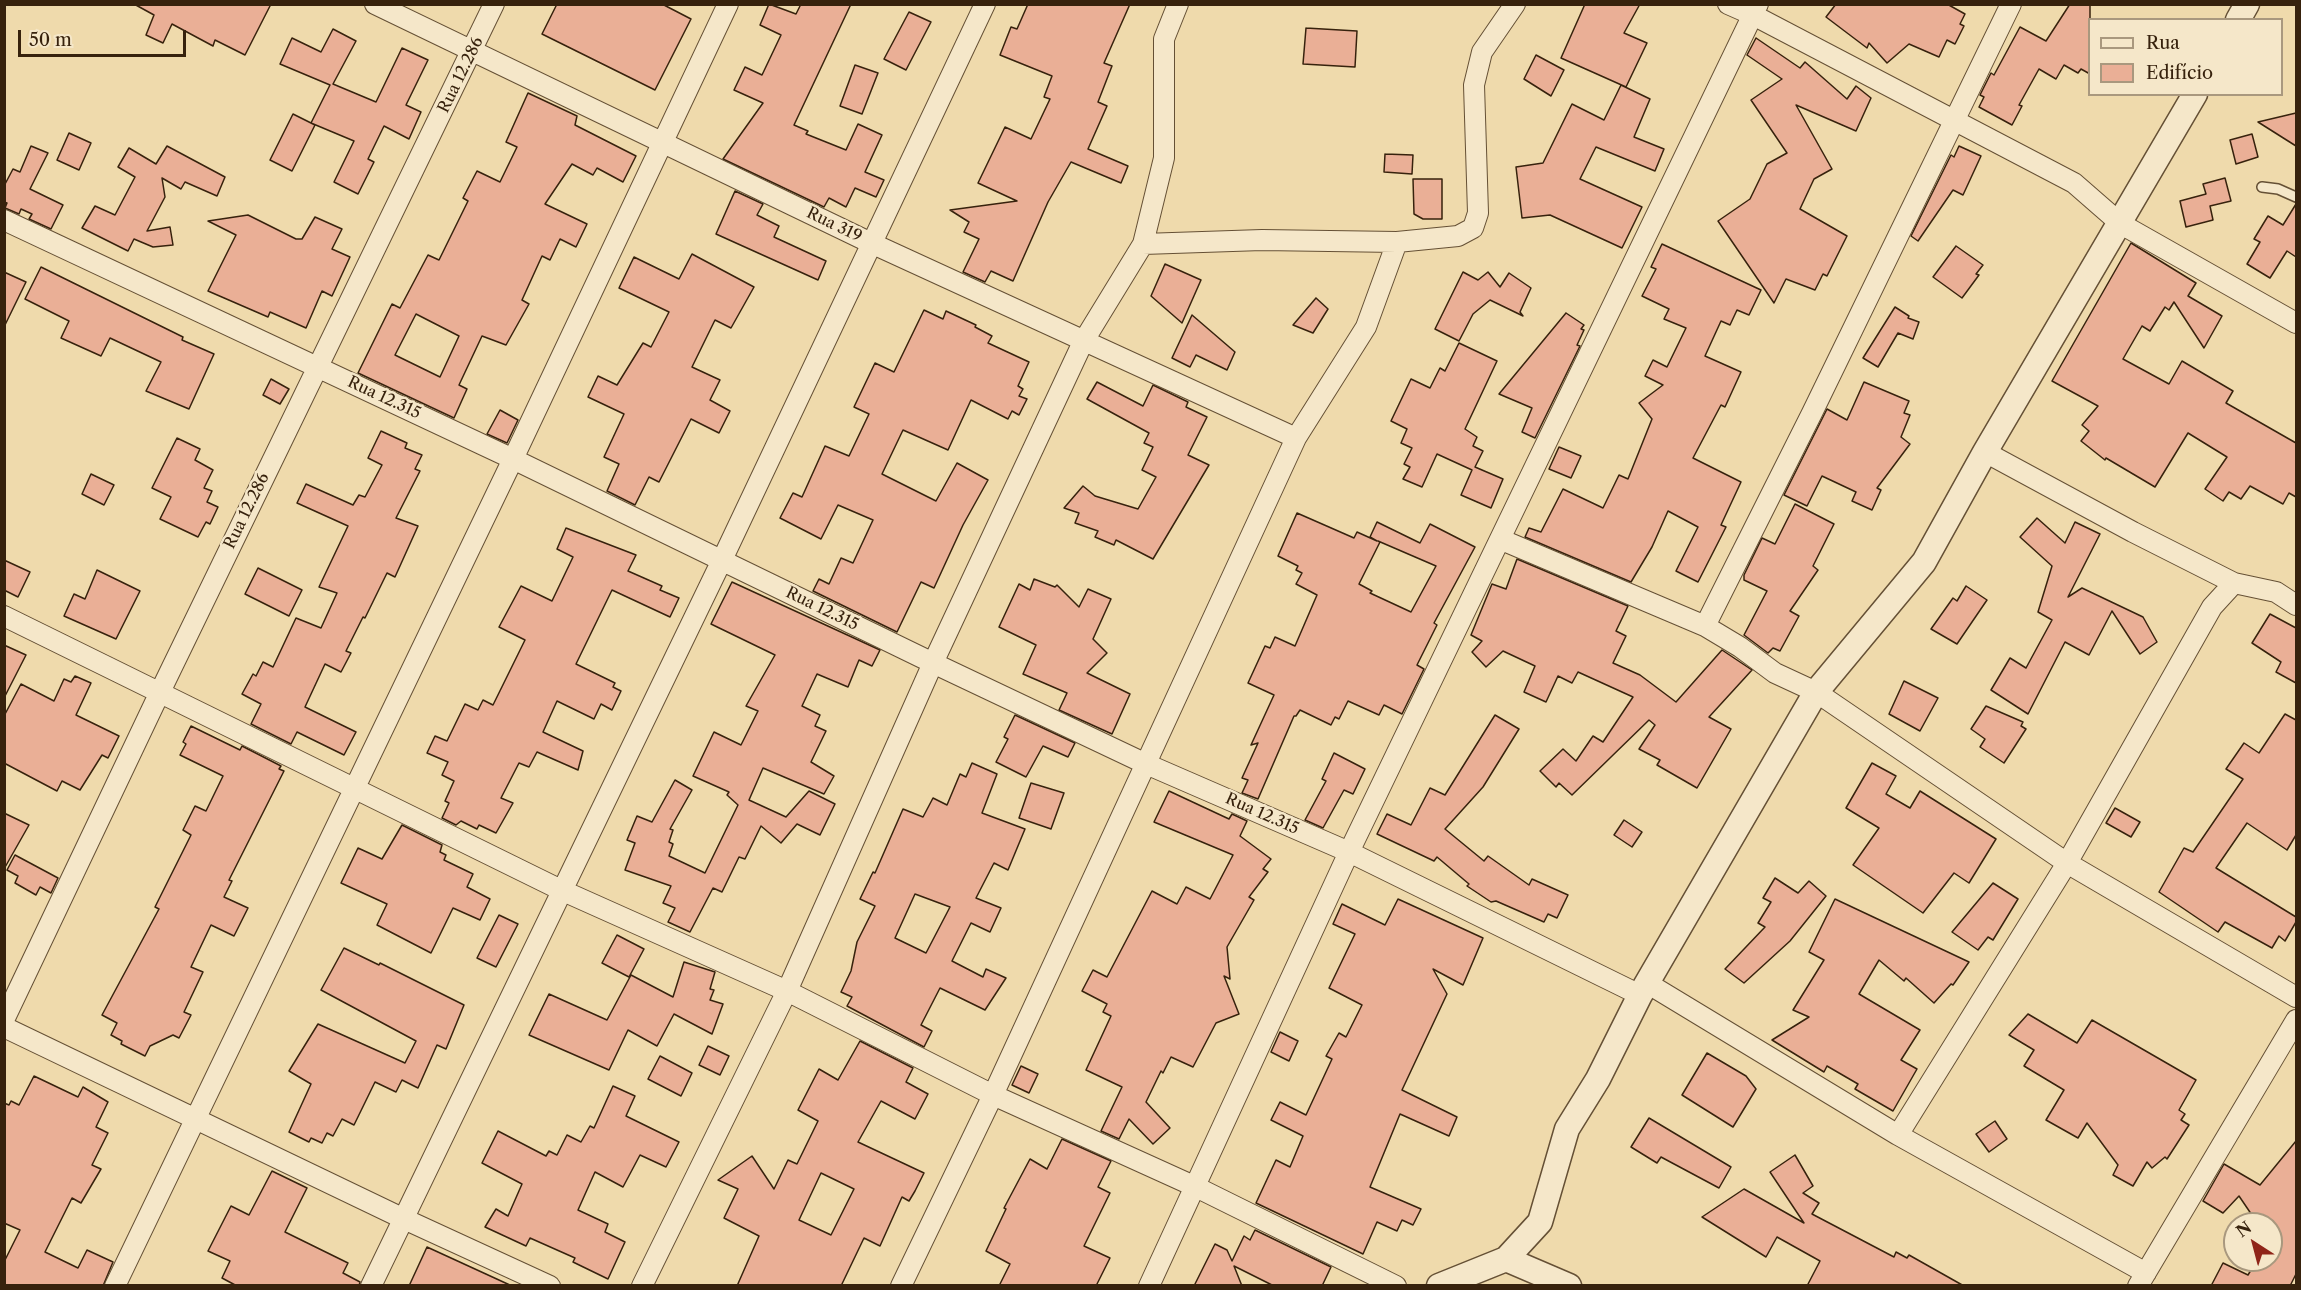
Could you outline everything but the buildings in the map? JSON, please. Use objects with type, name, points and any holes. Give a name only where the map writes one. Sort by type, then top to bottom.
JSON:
[{"type":"street","name":"Rua 319","points":[[375,4],[871,243],[1296,438]]},
{"type":"street","name":"Rua 12.286","points":[[4,1020],[160,692],[494,4]]},
{"type":"street","points":[[115,1286],[513,459],[728,4]]},
{"type":"street","points":[[371,1286],[722,560],[985,4]]},
{"type":"street","points":[[642,1286],[787,991],[933,663],[1083,342],[1143,244],[1164,158],[1164,39],[1178,4]]},
{"type":"street","points":[[1143,244],[1262,240],[1398,242],[1458,236],[1473,228],[1478,213],[1474,85],[1482,52],[1515,4]]},
{"type":"street","points":[[1728,4],[1756,10],[1956,122],[2074,183],[2121,224],[2296,323]]},
{"type":"street","points":[[1705,626],[1956,122],[2012,4]]},
{"type":"street","points":[[2239,18],[2247,4]]},
{"type":"street","points":[[1149,1286],[1349,852],[1502,540],[1756,10]]},
{"type":"street","points":[[1439,1286],[1506,1259],[1540,1222],[1567,1130],[1598,1080],[1643,989],[1816,692],[1924,562],[1985,452],[2121,224],[2194,96]]},
{"type":"street","name":"Rua 12.315","points":[[4,220],[513,459],[1144,763],[1349,852],[1643,989],[1898,1135],[2142,1279]]},
{"type":"street","points":[[901,1286],[993,1095],[1144,763],[1296,438],[1366,327],[1398,242]]},
{"type":"street","points":[[1985,452],[2133,532],[2234,582],[2276,592],[2296,605]]},
{"type":"street","points":[[1502,540],[1705,626],[1740,647],[1775,673],[1816,692],[2067,863],[2296,997]]},
{"type":"street","points":[[1898,1135],[2067,863],[2212,607],[2234,582]]},
{"type":"street","points":[[4,616],[561,890],[787,991],[993,1095],[1196,1187],[1396,1286]]},
{"type":"street","points":[[2142,1279],[2296,1020]]},
{"type":"street","points":[[4,1027],[402,1218],[550,1286]]},
{"type":"street","points":[[1506,1259],[1569,1286]]},
{"type":"lane","points":[[2262,187],[2278,189],[2296,197]]}]
